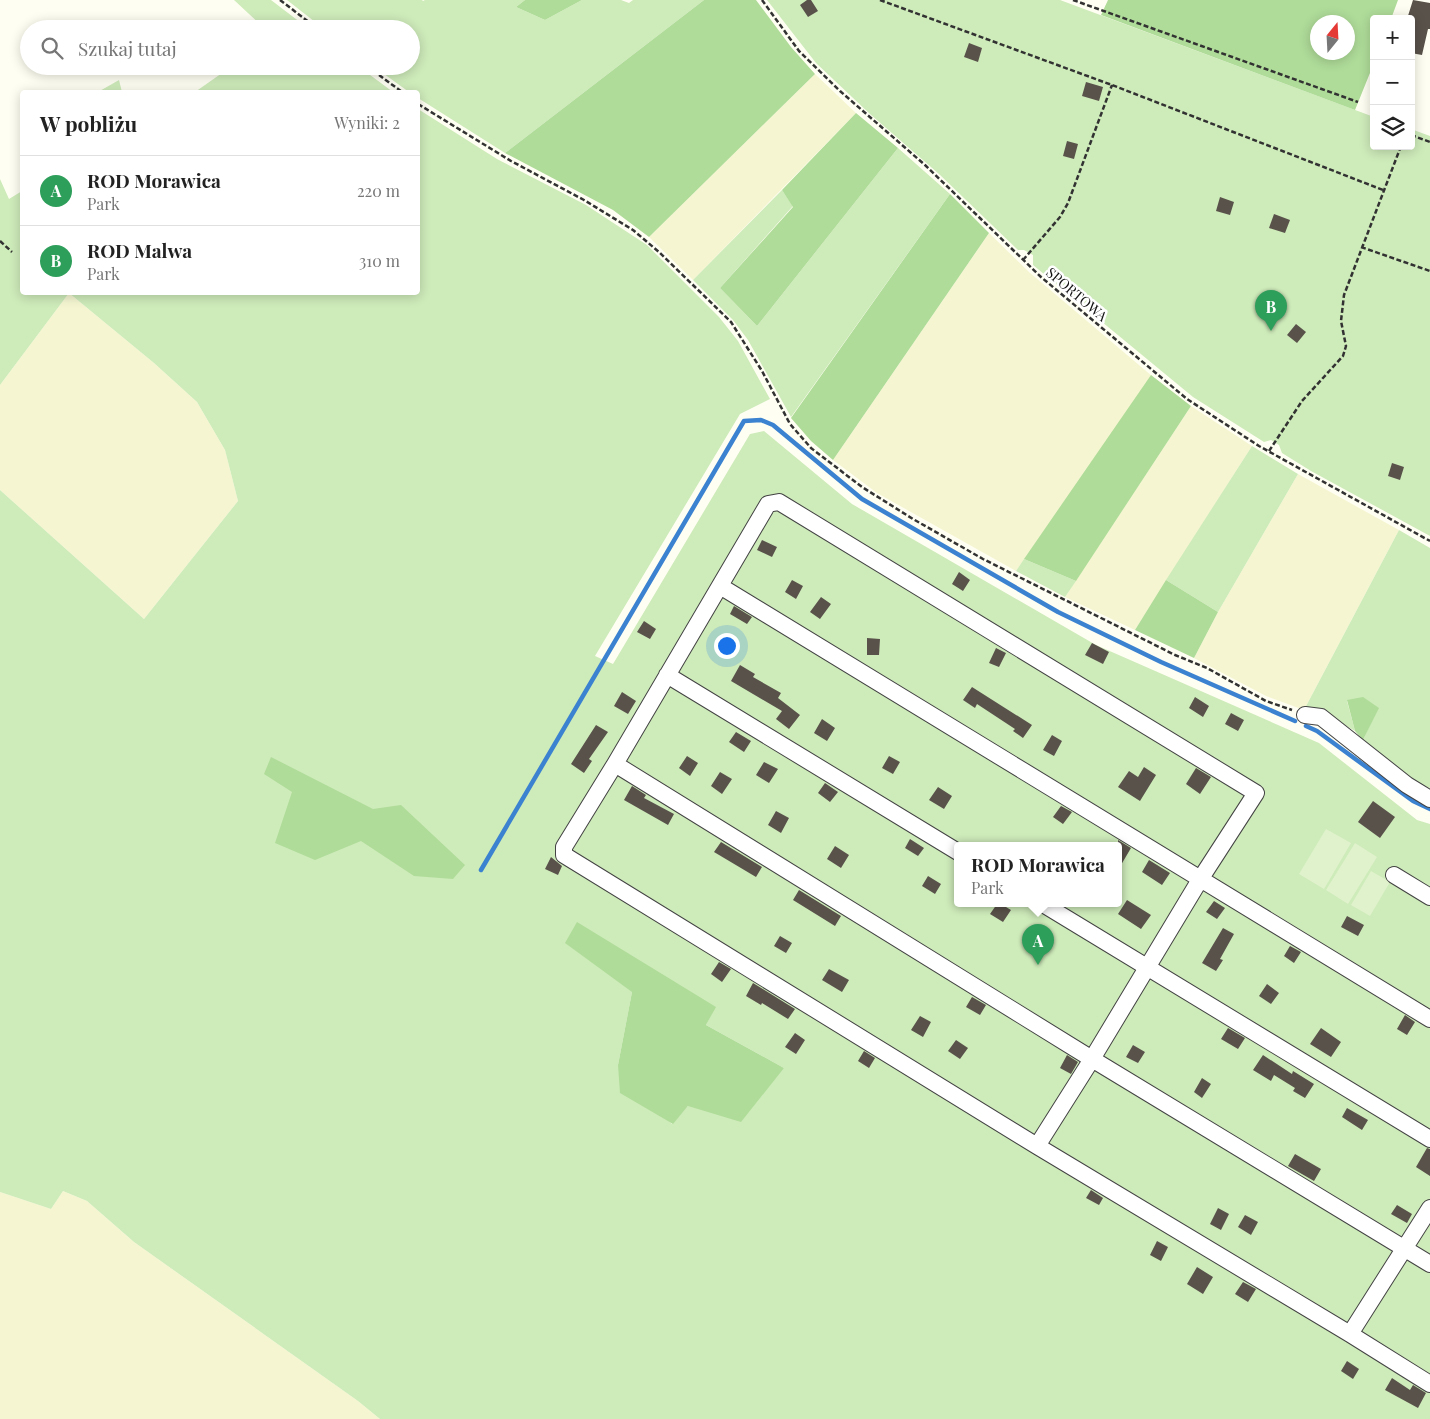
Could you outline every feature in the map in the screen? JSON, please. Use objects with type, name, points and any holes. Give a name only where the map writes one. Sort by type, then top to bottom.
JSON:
[{"type":"street","points":[[1037,1146],[1092,1059],[1201,878],[1256,793],[788,507],[779,502],[768,504],[564,847],[564,855],[1037,1146],[1430,1384]]},
{"type":"street","points":[[720,586],[1430,1019]]},
{"type":"street","points":[[668,675],[954,850]]},
{"type":"street","points":[[1305,715],[1321,717],[1408,785],[1430,799]]},
{"type":"street","points":[[615,764],[1092,1059],[1430,1264]]},
{"type":"street","points":[[1394,875],[1430,897]]},
{"type":"street","points":[[1048,907],[1430,1139]]},
{"type":"street","points":[[1350,1334],[1430,1208]]},
{"type":"path","points":[[280,0],[306,20]]},
{"type":"path","name":"SPORTOWA","points":[[762,0],[799,51],[840,91],[925,165],[1041,277],[1187,399],[1269,452],[1430,541]]},
{"type":"path","points":[[880,0],[1112,86],[1383,190]]},
{"type":"path","points":[[1073,0],[1358,102]]},
{"type":"path","points":[[379,75],[399,90]]},
{"type":"path","points":[[1023,260],[1060,217],[1068,203],[1112,86]]},
{"type":"path","points":[[420,105],[511,161],[592,205],[633,230],[659,252],[731,322],[762,371],[790,424],[811,448],[862,487],[983,559],[1175,655],[1207,668],[1266,701],[1305,715]]},
{"type":"path","points":[[1415,136],[1430,142]]},
{"type":"path","points":[[1269,452],[1302,401],[1344,356],[1346,346],[1340,321],[1344,295],[1399,150]]},
{"type":"path","points":[[0,241],[12,252]]},
{"type":"path","points":[[1361,247],[1430,271]]},
{"type":"green space","points":[[234,0],[271,0],[297,20],[255,20]]},
{"type":"green space","points":[[287,0],[525,0],[516,7],[545,20],[582,0],[621,0],[629,3],[633,0],[704,0],[505,153],[420,99],[420,90],[406,90],[385,75],[420,75],[420,20],[313,20]]},
{"type":"green space","points":[[525,0],[582,0],[545,20],[516,7]]},
{"type":"green space","points":[[704,0],[756,0],[791,47],[815,74],[649,237],[613,210],[505,153]]},
{"type":"green space","points":[[767,0],[1060,0],[1370,116],[1370,150],[1415,150],[1415,130],[1430,136],[1430,536],[1311,471],[1282,453],[1279,445],[1271,440],[1264,442],[1193,397],[1033,265],[1033,255],[1024,250],[1018,250],[939,174],[870,114],[816,63]]},
{"type":"green space","points":[[1108,0],[1398,0],[1392,15],[1370,15],[1370,73],[1355,110],[1101,15]]},
{"type":"green space","points":[[815,74],[856,113],[693,280],[649,237]]},
{"type":"green space","points":[[219,75],[370,75],[390,90],[198,90]]},
{"type":"green space","points":[[119,80],[122,90],[102,90]]},
{"type":"green space","points":[[420,110],[497,159],[586,205],[647,245],[719,317],[738,341],[770,399],[740,414],[595,656],[613,664],[750,434],[764,431],[852,504],[1096,645],[1319,743],[1417,820],[1430,824],[1430,1419],[380,1419],[358,1401],[134,1242],[87,1201],[63,1191],[51,1209],[0,1192],[0,490],[144,619],[238,501],[225,450],[197,402],[154,363],[71,295],[420,295]],"holes":[[[632,992],[715,1007],[706,1025],[784,1068],[688,1106],[672,1124],[618,1065]]]},
{"type":"green space","points":[[856,113],[898,148],[757,326],[720,288],[793,207],[782,190]]},
{"type":"green space","points":[[898,148],[950,194],[791,417],[748,340],[733,320],[693,280],[782,190],[793,206],[720,288],[757,326]]},
{"type":"green space","points":[[0,179],[9,199],[20,192],[20,295],[68,295],[0,385]]},
{"type":"green space","points":[[950,194],[989,233],[833,460],[811,441],[791,418]]},
{"type":"green space","points":[[989,233],[1029,272],[1152,376],[1016,571],[877,493],[833,460]]},
{"type":"green space","points":[[68,295],[71,295],[154,363],[197,402],[225,450],[238,501],[144,619],[0,490],[0,385]]},
{"type":"green space","points":[[1151,375],[1191,406],[1076,581],[1024,559]]},
{"type":"green space","points":[[1191,406],[1252,446],[1135,630],[1065,597]]},
{"type":"green space","points":[[1252,446],[1298,474],[1218,612],[1166,580]]},
{"type":"green space","points":[[1298,474],[1399,530],[1304,710],[1266,696],[1194,658],[1218,612]]},
{"type":"green space","points":[[1399,530],[1430,548],[1430,788],[1414,782],[1363,740],[1378,708],[1347,701],[1355,731],[1321,711],[1304,710]]},
{"type":"green space","points":[[1024,559],[1076,581],[1065,597],[1016,571]]},
{"type":"green space","points":[[1166,580],[1218,612],[1194,658],[1135,630]]},
{"type":"green space","points":[[1363,697],[1379,708],[1363,740],[1355,731],[1347,700]]},
{"type":"green space","points":[[271,757],[373,809],[401,805],[465,865],[453,879],[414,876],[361,841],[315,860],[275,843],[292,792],[264,774]]},
{"type":"green space","points":[[1326,829],[1351,843],[1324,889],[1299,874]]},
{"type":"green space","points":[[1355,843],[1377,857],[1348,904],[1326,890]]},
{"type":"green space","points":[[1371,871],[1390,882],[1370,916],[1351,905]]},
{"type":"green space","points":[[577,922],[716,1007],[706,1025],[784,1068],[741,1122],[688,1106],[673,1124],[620,1093],[618,1065],[632,992],[565,943]]},
{"type":"green space","points":[[63,1191],[87,1201],[134,1242],[358,1401],[380,1419],[0,1419],[0,1192],[51,1209]]},
{"type":"building","points":[[807,0],[811,0],[818,11],[808,17],[800,5]]},
{"type":"building","points":[[1413,0],[1430,3],[1430,29],[1428,29],[1422,55],[1415,54],[1415,15],[1408,15]]},
{"type":"building","points":[[969,43],[982,48],[978,62],[964,57]]},
{"type":"building","points":[[1086,82],[1103,87],[1099,101],[1082,96]]},
{"type":"building","points":[[1067,141],[1078,144],[1074,159],[1063,156]]},
{"type":"building","points":[[1220,197],[1234,202],[1230,215],[1216,211]]},
{"type":"building","points":[[1274,214],[1290,220],[1285,233],[1269,228]]},
{"type":"building","points":[[1296,324],[1306,332],[1297,343],[1287,335]]},
{"type":"building","points":[[1392,463],[1404,467],[1400,480],[1388,476]]},
{"type":"building","points":[[762,540],[777,547],[772,557],[757,550]]},
{"type":"building","points":[[959,572],[970,580],[963,591],[952,584]]},
{"type":"building","points":[[792,580],[803,586],[796,599],[785,592]]},
{"type":"building","points":[[821,597],[831,604],[820,619],[810,612]]},
{"type":"building","points":[[734,606],[752,617],[747,624],[730,614]]},
{"type":"building","points":[[644,621],[656,629],[650,639],[637,632]]},
{"type":"building","points":[[867,638],[880,639],[879,655],[867,655]]},
{"type":"building","points":[[1092,643],[1109,652],[1103,664],[1085,655]]},
{"type":"building","points":[[996,648],[1006,653],[999,667],[989,663]]},
{"type":"building","points":[[740,665],[755,674],[753,677],[781,693],[778,698],[800,715],[789,729],[776,719],[782,711],[731,681]]},
{"type":"building","points":[[972,687],[1032,725],[1023,738],[1013,731],[1015,729],[977,704],[975,708],[963,700]]},
{"type":"building","points":[[622,692],[636,701],[628,714],[614,706]]},
{"type":"building","points":[[1195,697],[1209,706],[1203,717],[1189,708]]},
{"type":"building","points":[[1231,713],[1244,720],[1238,731],[1225,724]]},
{"type":"building","points":[[822,719],[835,728],[827,741],[814,733]]},
{"type":"building","points":[[596,725],[608,732],[589,759],[592,761],[584,773],[571,764]]},
{"type":"building","points":[[736,732],[751,741],[744,752],[729,742]]},
{"type":"building","points":[[1052,735],[1062,741],[1054,756],[1043,750]]},
{"type":"building","points":[[687,756],[698,763],[690,776],[679,768]]},
{"type":"building","points":[[889,756],[900,762],[893,774],[882,768]]},
{"type":"building","points":[[764,762],[778,769],[769,783],[756,775]]},
{"type":"building","points":[[1144,767],[1156,775],[1140,801],[1118,787],[1129,771],[1138,777]]},
{"type":"building","points":[[1196,768],[1211,777],[1200,794],[1186,784]]},
{"type":"building","points":[[720,772],[732,779],[722,794],[711,786]]},
{"type":"building","points":[[825,783],[838,792],[830,802],[818,793]]},
{"type":"building","points":[[632,786],[646,795],[644,798],[674,814],[668,825],[624,800]]},
{"type":"building","points":[[938,787],[952,796],[944,809],[929,800]]},
{"type":"building","points":[[1373,801],[1395,817],[1380,838],[1358,822]]},
{"type":"building","points":[[1061,806],[1072,812],[1063,824],[1053,817]]},
{"type":"building","points":[[776,811],[789,818],[781,833],[768,825]]},
{"type":"building","points":[[910,839],[924,848],[918,856],[905,848]]},
{"type":"building","points":[[721,842],[762,867],[756,877],[714,852]]},
{"type":"building","points":[[1122,842],[1131,848],[1122,863]]},
{"type":"building","points":[[835,846],[849,855],[841,868],[827,859]]},
{"type":"building","points":[[551,857],[562,866],[558,875],[545,869]]},
{"type":"building","points":[[1149,860],[1170,873],[1162,885],[1142,872]]},
{"type":"building","points":[[928,876],[941,884],[935,894],[922,886]]},
{"type":"building","points":[[799,890],[841,916],[835,926],[793,900]]},
{"type":"building","points":[[1127,900],[1151,915],[1141,929],[1118,914]]},
{"type":"building","points":[[1214,901],[1225,908],[1217,919],[1206,912]]},
{"type":"building","points":[[995,907],[1006,907],[1011,910],[1003,922],[990,914]]},
{"type":"building","points":[[1347,916],[1364,925],[1358,936],[1341,927]]},
{"type":"building","points":[[1223,928],[1234,934],[1220,959],[1223,960],[1216,971],[1202,963]]},
{"type":"building","points":[[780,936],[792,943],[786,953],[774,946]]},
{"type":"building","points":[[1290,946],[1301,952],[1294,963],[1284,956]]},
{"type":"building","points":[[719,962],[731,969],[722,982],[711,974]]},
{"type":"building","points":[[829,969],[849,980],[842,992],[822,980]]},
{"type":"building","points":[[753,983],[795,1009],[788,1019],[762,1003],[761,1005],[746,996]]},
{"type":"building","points":[[1267,984],[1279,993],[1271,1004],[1259,996]]},
{"type":"building","points":[[972,997],[986,1005],[980,1015],[966,1007]]},
{"type":"building","points":[[1405,1015],[1415,1022],[1407,1035],[1397,1029]]},
{"type":"building","points":[[920,1016],[931,1022],[923,1037],[911,1030]]},
{"type":"building","points":[[1228,1028],[1245,1038],[1238,1049],[1221,1039]]},
{"type":"building","points":[[1321,1028],[1341,1042],[1331,1057],[1310,1044]]},
{"type":"building","points":[[795,1033],[805,1040],[796,1054],[785,1047]]},
{"type":"building","points":[[956,1040],[968,1048],[960,1059],[948,1051]]},
{"type":"building","points":[[1133,1045],[1145,1052],[1138,1063],[1126,1057]]},
{"type":"building","points":[[864,1051],[875,1058],[869,1068],[858,1061]]},
{"type":"building","points":[[1067,1055],[1078,1062],[1071,1074],[1060,1068]]},
{"type":"building","points":[[1263,1055],[1292,1074],[1293,1071],[1314,1084],[1305,1098],[1293,1091],[1295,1088],[1274,1075],[1271,1081],[1253,1070]]},
{"type":"building","points":[[1202,1078],[1211,1084],[1202,1098],[1194,1092]]},
{"type":"building","points":[[1347,1108],[1368,1120],[1362,1130],[1342,1117]]},
{"type":"building","points":[[1427,1148],[1430,1149],[1430,1176],[1416,1167]]},
{"type":"building","points":[[1295,1154],[1321,1169],[1314,1181],[1288,1166]]},
{"type":"building","points":[[1091,1190],[1103,1198],[1099,1205],[1086,1198]]},
{"type":"building","points":[[1397,1205],[1412,1214],[1407,1223],[1391,1214]]},
{"type":"building","points":[[1218,1208],[1229,1214],[1221,1230],[1210,1224]]},
{"type":"building","points":[[1245,1215],[1258,1222],[1251,1235],[1238,1227]]},
{"type":"building","points":[[1157,1241],[1168,1247],[1161,1261],[1150,1255]]},
{"type":"building","points":[[1197,1267],[1213,1277],[1203,1294],[1187,1284]]},
{"type":"building","points":[[1243,1282],[1256,1289],[1248,1302],[1235,1294]]},
{"type":"building","points":[[1347,1361],[1359,1369],[1353,1379],[1341,1371]]},
{"type":"building","points":[[1392,1378],[1410,1390],[1413,1385],[1426,1393],[1418,1408],[1385,1390]]},
{"type":"waterway","points":[[481,870],[744,421],[761,420],[773,425],[862,499],[1058,612],[1161,662],[1295,721]]},
{"type":"waterway","points":[[1306,726],[1317,731],[1413,801],[1430,809]]},
{"type":"place","name":"ROD Malwa","points":[[1271,331]]},
{"type":"place","name":"ROD Morawica","points":[[1038,965]]}]
